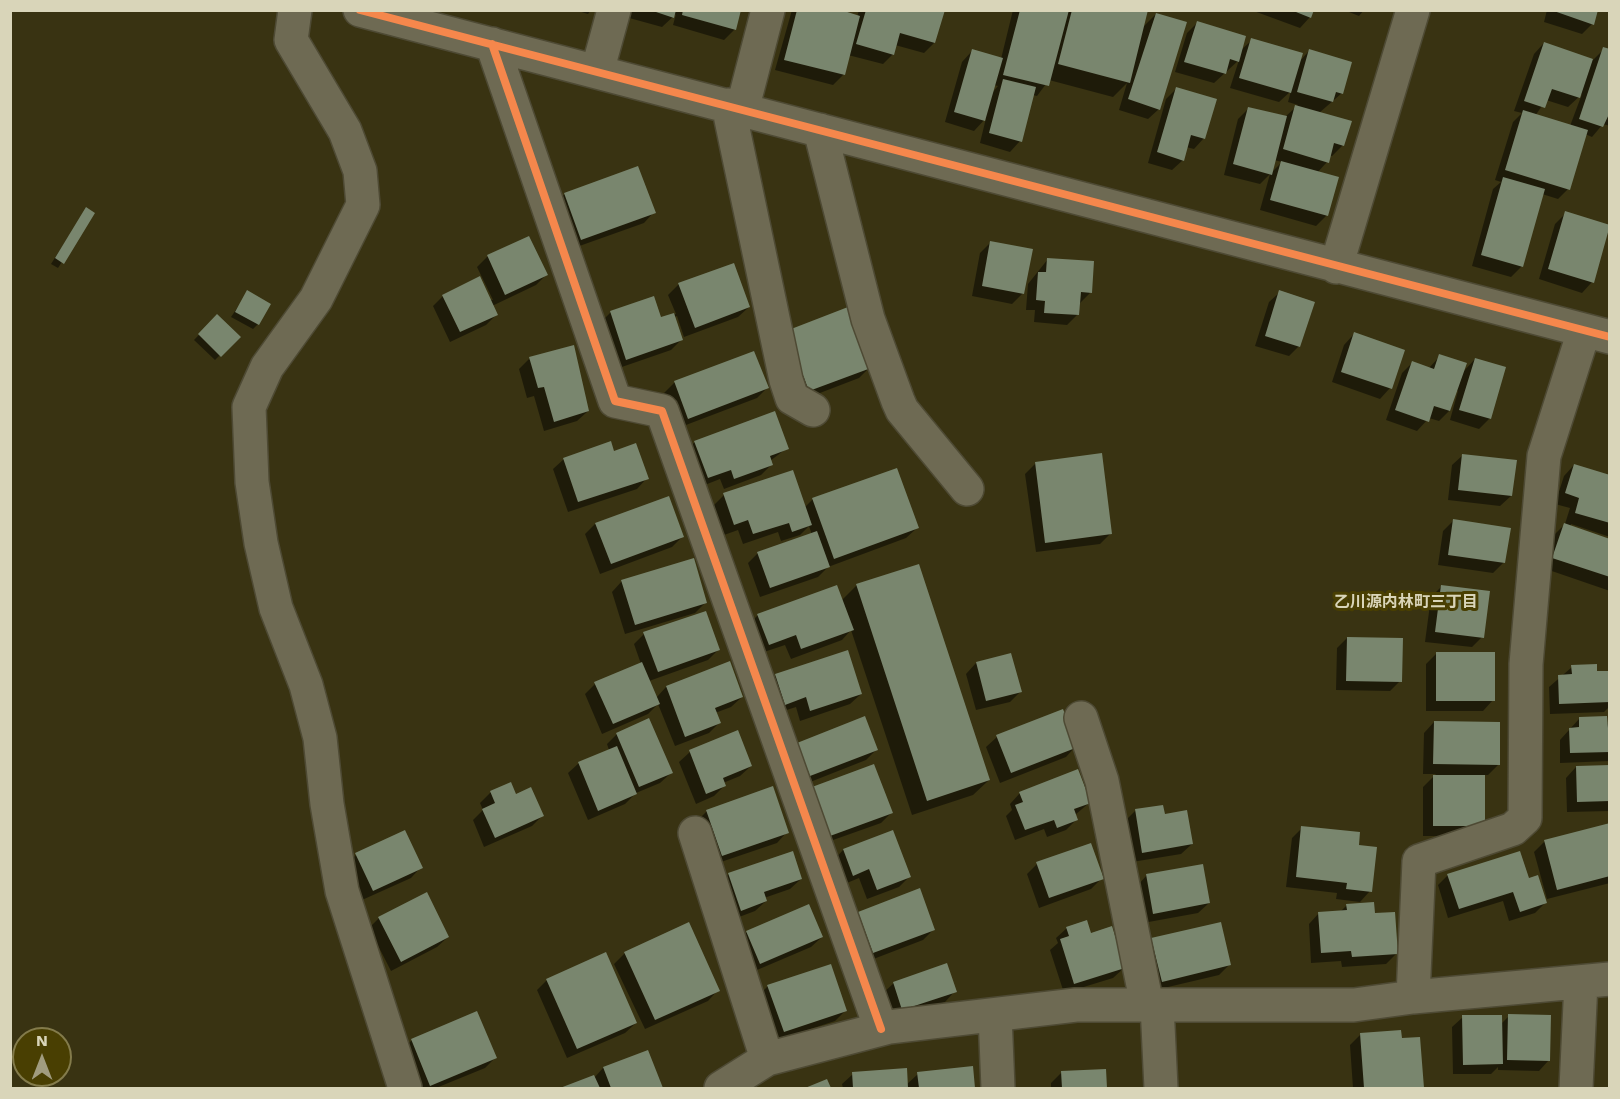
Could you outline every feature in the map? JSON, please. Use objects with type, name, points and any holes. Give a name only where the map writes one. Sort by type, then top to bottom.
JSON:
[{"type":"street","points":[[295,10],[291,40],[345,131],[360,171],[363,205],[316,299],[267,367],[249,406],[252,482],[261,543],[276,608],[306,685],[320,738],[327,804],[342,891],[405,1089]]},
{"type":"street","points":[[360,10],[1597,334],[1544,456],[1526,664],[1525,818],[1513,829],[1419,861],[1413,997]]},
{"type":"street","points":[[597,72],[614,10]]},
{"type":"street","points":[[768,10],[735,108],[786,380],[792,398],[813,410]]},
{"type":"street","points":[[1336,267],[1413,10]]},
{"type":"street","points":[[492,44],[615,400],[662,411],[881,1029]]},
{"type":"street","points":[[820,130],[868,319],[902,410],[967,489]]},
{"type":"street","points":[[1081,718],[1102,781],[1152,1005],[1161,1089]]},
{"type":"street","points":[[695,833],[767,1059]]},
{"type":"street","points":[[721,1089],[767,1059],[881,1029],[1076,1005],[1354,1005],[1413,997],[1595,980],[1576,1089]]},
{"type":"street","points":[[995,1015],[998,1089]]},
{"type":"building","points":[[650,10],[676,10],[674,18]]},
{"type":"building","points":[[683,10],[741,10],[736,30],[682,15]]},
{"type":"building","points":[[797,10],[841,10],[860,16],[845,75],[784,60]]},
{"type":"building","points":[[866,10],[945,10],[935,43],[900,33],[894,55],[856,44]]},
{"type":"building","points":[[1020,10],[1069,10],[1049,86],[1003,75]]},
{"type":"building","points":[[1072,10],[1148,10],[1130,83],[1058,64]]},
{"type":"building","points":[[1291,10],[1314,10],[1311,18]]},
{"type":"building","points":[[1551,10],[1598,10],[1594,25]]},
{"type":"building","points":[[1156,13],[1187,22],[1160,110],[1128,99]]},
{"type":"building","points":[[1197,21],[1246,36],[1239,62],[1230,59],[1226,74],[1184,62]]},
{"type":"building","points":[[1251,38],[1303,53],[1291,93],[1239,78]]},
{"type":"building","points":[[1544,42],[1593,59],[1580,98],[1552,89],[1545,108],[1524,101]]},
{"type":"building","points":[[1603,47],[1610,49],[1610,112],[1603,127],[1579,119]]},
{"type":"building","points":[[972,49],[1003,58],[985,121],[954,112]]},
{"type":"building","points":[[1309,49],[1352,62],[1343,94],[1336,92],[1333,102],[1297,92]]},
{"type":"building","points":[[1003,79],[1036,87],[1022,142],[989,133]]},
{"type":"building","points":[[1176,87],[1217,99],[1205,139],[1191,135],[1184,161],[1157,152]]},
{"type":"building","points":[[1295,105],[1352,121],[1344,146],[1334,143],[1329,163],[1283,149]]},
{"type":"building","points":[[1248,107],[1287,116],[1272,175],[1233,164]]},
{"type":"building","points":[[1523,110],[1588,130],[1570,190],[1505,170]]},
{"type":"building","points":[[1281,161],[1339,177],[1328,216],[1270,200]]},
{"type":"building","points":[[638,166],[656,213],[581,240],[564,193]]},
{"type":"building","points":[[1503,177],[1545,189],[1523,267],[1481,255]]},
{"type":"building","points":[[86,207],[95,213],[64,264],[55,258]]},
{"type":"building","points":[[1565,211],[1610,225],[1594,283],[1548,269]]},
{"type":"building","points":[[529,236],[548,275],[505,295],[487,255]]},
{"type":"building","points":[[990,241],[1033,249],[1024,294],[982,286]]},
{"type":"building","points":[[1047,258],[1094,261],[1092,293],[1081,292],[1079,315],[1044,313],[1045,301],[1036,300],[1038,272],[1046,272]]},
{"type":"building","points":[[734,263],[750,307],[695,328],[678,283]]},
{"type":"building","points":[[480,276],[498,315],[460,332],[442,295]]},
{"type":"building","points":[[247,290],[271,304],[259,325],[235,312]]},
{"type":"building","points":[[1279,290],[1315,302],[1300,347],[1265,336]]},
{"type":"building","points":[[654,296],[661,317],[674,313],[683,340],[626,360],[610,311]]},
{"type":"building","points":[[848,307],[871,368],[809,391],[786,331]]},
{"type":"building","points":[[217,314],[241,337],[221,357],[198,334]]},
{"type":"building","points":[[1354,332],[1405,350],[1392,389],[1341,372]]},
{"type":"building","points":[[574,345],[589,411],[554,422],[544,387],[538,388],[529,357]]},
{"type":"building","points":[[754,351],[769,388],[688,419],[674,381]]},
{"type":"building","points":[[1439,354],[1467,363],[1450,411],[1434,406],[1429,422],[1395,410],[1412,361],[1434,369]]},
{"type":"building","points":[[1475,358],[1506,367],[1491,419],[1459,410]]},
{"type":"building","points":[[775,411],[789,449],[770,456],[773,465],[734,479],[731,470],[708,478],[694,441]]},
{"type":"building","points":[[611,441],[614,451],[636,443],[649,479],[578,502],[563,458]]},
{"type":"building","points":[[1102,453],[1112,534],[1045,543],[1035,462]]},
{"type":"building","points":[[1462,454],[1517,460],[1512,496],[1458,490]]},
{"type":"building","points":[[1574,464],[1610,475],[1610,523],[1575,513],[1579,498],[1565,493]]},
{"type":"building","points":[[897,468],[919,528],[834,559],[812,498]]},
{"type":"building","points":[[793,470],[812,525],[792,532],[789,523],[753,534],[748,520],[734,525],[723,493]]},
{"type":"building","points":[[669,496],[684,537],[611,564],[595,523]]},
{"type":"building","points":[[1453,519],[1511,528],[1505,563],[1448,555]]},
{"type":"building","points":[[1564,523],[1610,539],[1610,577],[1552,558]]},
{"type":"building","points":[[817,531],[830,567],[770,588],[757,552]]},
{"type":"building","points":[[694,558],[707,603],[635,625],[621,580]]},
{"type":"building","points":[[919,564],[990,780],[927,801],[856,584]]},
{"type":"building","points":[[837,585],[854,630],[801,649],[796,635],[769,645],[757,614]]},
{"type":"building","points":[[1441,585],[1490,591],[1484,638],[1435,632]]},
{"type":"building","points":[[706,611],[720,650],[658,672],[643,632]]},
{"type":"building","points":[[1347,637],[1403,638],[1402,682],[1346,681]]},
{"type":"building","points":[[848,650],[862,694],[810,711],[806,697],[785,705],[775,674]]},
{"type":"building","points":[[1436,652],[1495,652],[1495,701],[1436,701]]},
{"type":"building","points":[[1011,653],[1022,692],[986,701],[976,662]]},
{"type":"building","points":[[730,661],[743,697],[715,708],[721,723],[685,737],[666,686]]},
{"type":"building","points":[[642,662],[660,704],[613,724],[594,682]]},
{"type":"building","points":[[1597,664],[1597,671],[1610,671],[1610,702],[1559,704],[1558,675],[1572,674],[1571,665]]},
{"type":"building","points":[[1063,709],[1078,747],[1011,773],[996,735]]},
{"type":"building","points":[[865,716],[878,750],[810,776],[797,743]]},
{"type":"building","points":[[1607,716],[1610,752],[1570,753],[1569,728],[1579,727],[1579,717]]},
{"type":"building","points":[[649,718],[673,773],[639,787],[616,733]]},
{"type":"building","points":[[1434,721],[1500,722],[1500,765],[1433,764]]},
{"type":"building","points":[[738,730],[752,766],[723,778],[726,786],[706,794],[689,750]]},
{"type":"building","points":[[617,746],[637,794],[598,811],[578,762]]},
{"type":"building","points":[[874,764],[893,813],[830,836],[812,787]]},
{"type":"building","points":[[1610,765],[1610,801],[1577,802],[1576,766]]},
{"type":"building","points":[[1078,769],[1091,803],[1074,809],[1078,820],[1057,828],[1054,820],[1025,830],[1015,805],[1023,802],[1019,792]]},
{"type":"building","points":[[1433,775],[1485,775],[1485,826],[1433,826]]},
{"type":"building","points":[[511,782],[516,794],[531,787],[544,816],[495,838],[482,809],[495,803],[490,791]]},
{"type":"building","points":[[773,786],[789,833],[722,856],[706,810]]},
{"type":"building","points":[[1163,805],[1165,814],[1187,810],[1193,844],[1142,853],[1135,809]]},
{"type":"building","points":[[1610,823],[1610,876],[1557,890],[1544,840]]},
{"type":"building","points":[[1301,826],[1360,832],[1359,845],[1377,847],[1372,892],[1346,889],[1347,883],[1296,877]]},
{"type":"building","points":[[405,830],[423,868],[373,891],[355,853]]},
{"type":"building","points":[[893,830],[911,877],[877,890],[869,869],[853,876],[843,849]]},
{"type":"building","points":[[1091,843],[1104,879],[1049,898],[1036,862]]},
{"type":"building","points":[[793,851],[802,879],[764,892],[767,901],[741,911],[728,873]]},
{"type":"building","points":[[1520,851],[1529,878],[1538,875],[1547,903],[1520,912],[1513,892],[1459,909],[1447,874]]},
{"type":"building","points":[[1203,864],[1210,903],[1153,914],[1146,874]]},
{"type":"building","points":[[920,888],[935,930],[873,953],[858,912]]},
{"type":"building","points":[[427,892],[449,937],[401,962],[378,917]]},
{"type":"building","points":[[1374,902],[1375,913],[1395,912],[1398,954],[1352,957],[1351,951],[1321,953],[1318,912],[1347,910],[1346,904]]},
{"type":"building","points":[[809,904],[823,937],[760,964],[746,931]]},
{"type":"building","points":[[1087,920],[1091,933],[1112,926],[1125,968],[1074,984],[1060,939],[1069,936],[1066,927]]},
{"type":"building","points":[[689,922],[720,991],[655,1020],[624,952]]},
{"type":"building","points":[[1221,922],[1231,965],[1162,982],[1151,938]]},
{"type":"building","points":[[606,952],[637,1023],[577,1049],[546,979]]},
{"type":"building","points":[[947,963],[957,992],[902,1010],[893,982]]},
{"type":"building","points":[[831,964],[847,1011],[784,1032],[767,985]]},
{"type":"building","points":[[477,1011],[497,1058],[430,1086],[411,1039]]},
{"type":"building","points":[[1508,1014],[1551,1015],[1550,1061],[1507,1060]]},
{"type":"building","points":[[1462,1015],[1502,1015],[1503,1064],[1463,1065]]},
{"type":"building","points":[[1401,1030],[1402,1038],[1420,1037],[1424,1088],[1364,1088],[1360,1033]]},
{"type":"building","points":[[648,1050],[663,1088],[611,1088],[603,1067]]},
{"type":"building","points":[[973,1066],[975,1088],[919,1088],[917,1072]]},
{"type":"building","points":[[907,1068],[908,1088],[853,1088],[852,1072]]},
{"type":"building","points":[[1106,1069],[1107,1088],[1062,1088],[1061,1071]]},
{"type":"building","points":[[594,1075],[600,1088],[560,1088]]},
{"type":"building","points":[[827,1079],[831,1088],[805,1088]]},
{"type":"cycle path","points":[[360,10],[1610,337]]},
{"type":"cycle path","points":[[492,44],[615,401],[662,411],[881,1029]]},
{"type":"district","name":"乙川源内林町三丁目","points":[[1406,602]]}]
